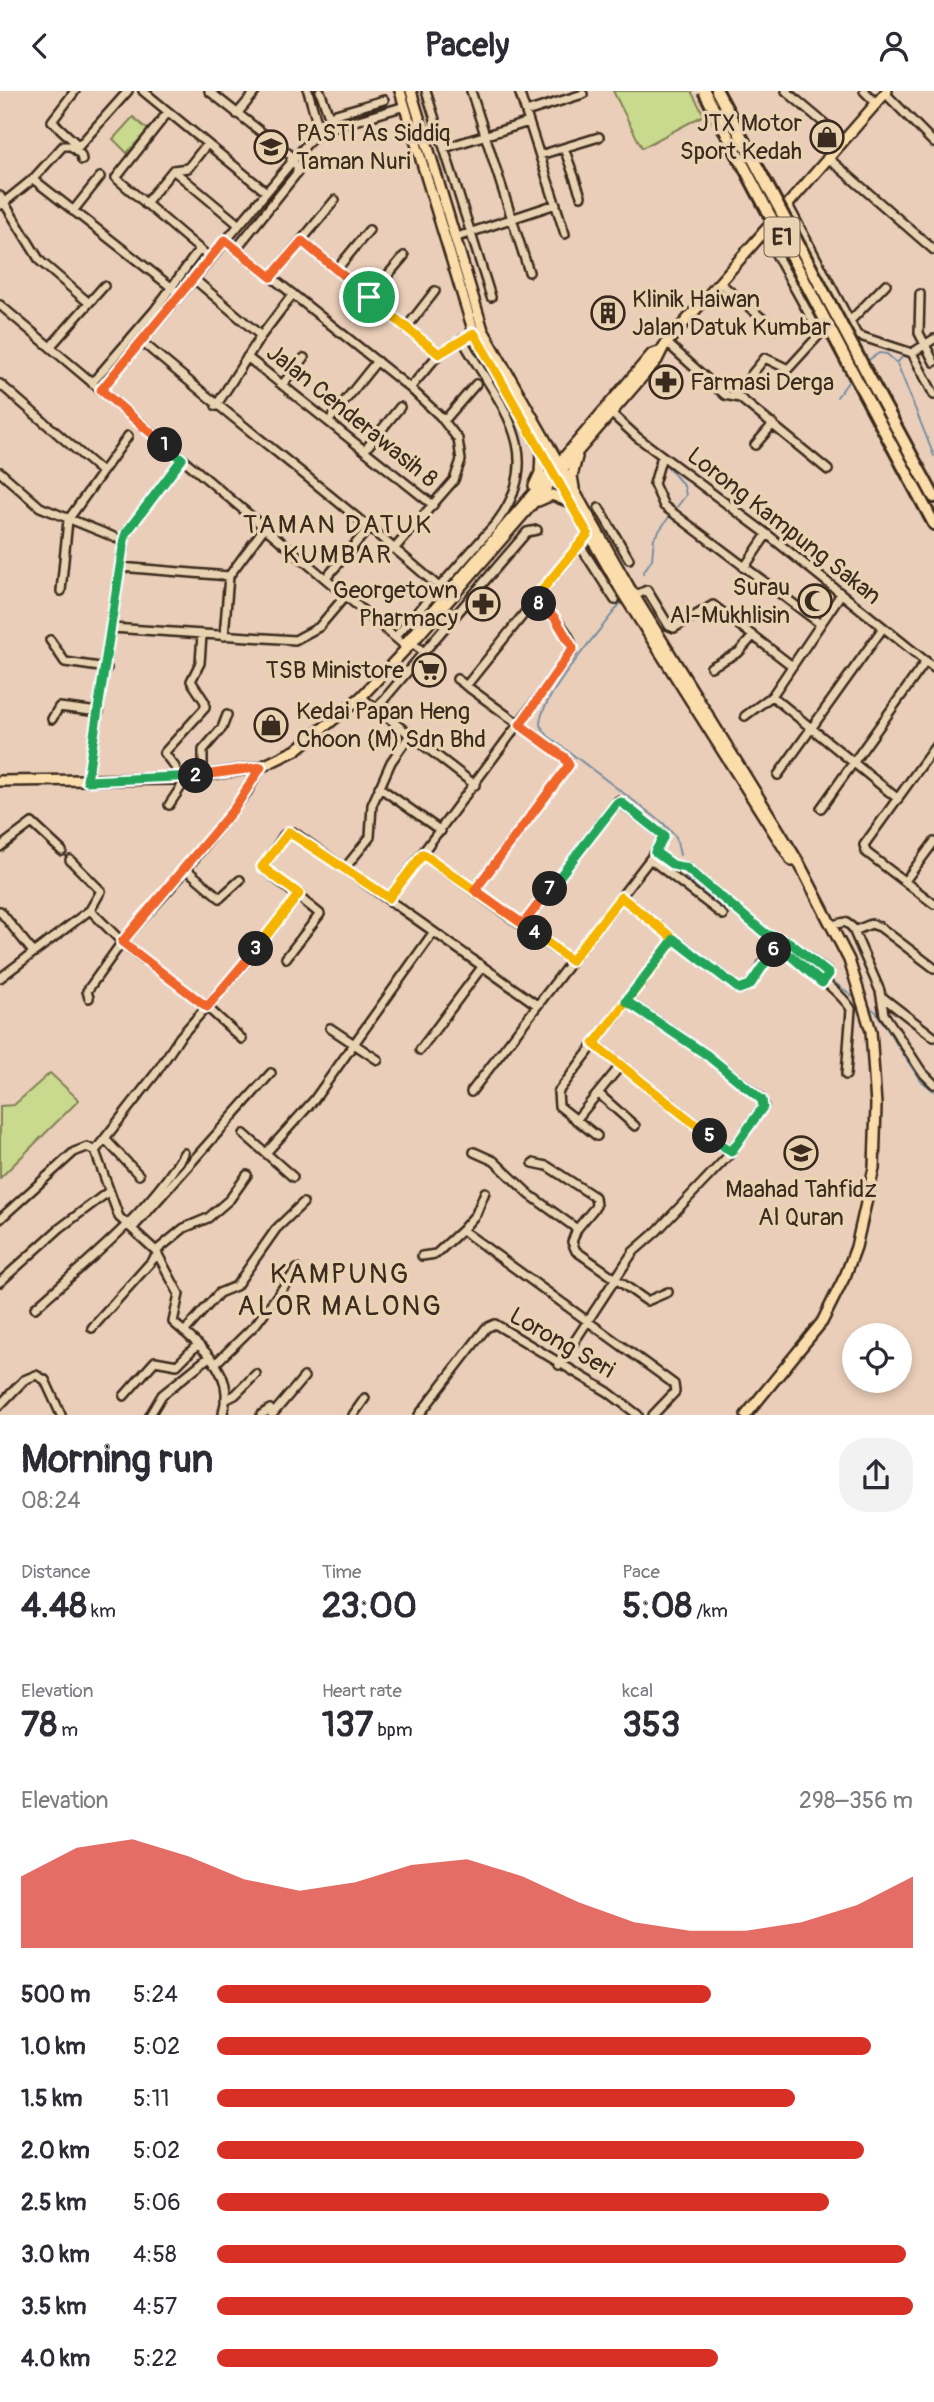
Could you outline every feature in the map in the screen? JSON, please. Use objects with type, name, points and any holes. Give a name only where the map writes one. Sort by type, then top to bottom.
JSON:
[{"type":"highway","name":"E1","points":[[704,91],[934,524]]},
{"type":"highway","name":"E1","points":[[717,91],[934,497]]},
{"type":"main road","points":[[400,91],[474,333],[544,447],[540,473],[529,503],[440,610],[408,644]]},
{"type":"main road","points":[[411,91],[483,330],[557,470],[577,496],[747,785]]},
{"type":"main road","points":[[0,781],[183,778],[261,767],[305,744],[361,697],[399,655],[656,353],[886,92]]},
{"type":"main road","points":[[544,447],[564,450],[577,446],[611,413],[657,360],[656,353]]},
{"type":"main road","points":[[577,446],[572,476],[577,496]]},
{"type":"main road","points":[[557,470],[568,502],[811,886],[855,976],[871,1031],[876,1105],[874,1168],[856,1247],[841,1286],[822,1322],[746,1415]]},
{"type":"main road","points":[[529,503],[552,495],[568,502]]},
{"type":"street","points":[[75,91],[52,121],[79,146],[128,91]]},
{"type":"street","points":[[143,91],[265,191]]},
{"type":"street","points":[[209,91],[297,166],[297,173],[236,249]]},
{"type":"street","points":[[237,114],[256,91]]},
{"type":"street","points":[[308,91],[320,132]]},
{"type":"street","points":[[320,91],[325,110],[331,116],[383,100]]},
{"type":"street","points":[[381,91],[387,112]]},
{"type":"street","points":[[426,91],[491,297]]},
{"type":"street","points":[[471,91],[529,272]]},
{"type":"street","points":[[519,91],[565,234]]},
{"type":"street","points":[[786,91],[843,139]]},
{"type":"street","points":[[864,91],[876,103]]},
{"type":"street","points":[[886,92],[934,143]]},
{"type":"street","points":[[526,113],[583,94]]},
{"type":"street","points":[[101,390],[292,159],[320,132],[405,106]]},
{"type":"street","points":[[314,113],[325,110]]},
{"type":"street","points":[[168,112],[116,176],[210,258]]},
{"type":"street","points":[[444,148],[529,122]]},
{"type":"street","points":[[540,155],[598,137]]},
{"type":"street","points":[[82,160],[81,155],[67,144],[33,179],[1,202],[40,261],[89,303]]},
{"type":"street","points":[[145,204],[173,170],[188,168],[207,144]]},
{"type":"street","points":[[564,148],[580,196]]},
{"type":"street","points":[[827,157],[934,250]]},
{"type":"street","points":[[173,170],[238,225]]},
{"type":"street","points":[[73,211],[100,177]]},
{"type":"street","points":[[33,179],[180,294]]},
{"type":"street","points":[[271,277],[335,200]]},
{"type":"street","points":[[787,202],[861,338],[912,353],[934,395]]},
{"type":"street","points":[[454,238],[556,204]]},
{"type":"street","points":[[337,269],[369,230]]},
{"type":"street","points":[[734,396],[763,359],[770,358],[788,369],[820,334],[763,231]]},
{"type":"street","points":[[225,240],[410,388],[444,421],[458,439],[461,460],[454,481],[395,548]]},
{"type":"street","points":[[302,241],[439,354]]},
{"type":"street","points":[[92,383],[199,250]]},
{"type":"street","points":[[369,297],[404,256]]},
{"type":"street","points":[[193,278],[261,336]]},
{"type":"street","points":[[719,282],[775,329]]},
{"type":"street","points":[[850,321],[886,284]]},
{"type":"street","points":[[51,346],[104,286]]},
{"type":"street","points":[[407,327],[435,291]]},
{"type":"street","points":[[216,406],[261,336],[293,294]]},
{"type":"street","points":[[920,294],[918,327],[934,362]]},
{"type":"street","points":[[0,305],[395,636],[424,652]]},
{"type":"street","points":[[410,388],[439,354],[474,333]]},
{"type":"street","points":[[395,636],[440,588],[507,508],[515,488],[520,460],[518,436],[509,415],[462,339]]},
{"type":"street","points":[[912,353],[934,339]]},
{"type":"street","points":[[141,341],[216,406],[395,548],[440,588]]},
{"type":"street","points":[[667,343],[726,395],[734,396],[773,424],[828,470]]},
{"type":"street","name":"Jalan Cenderawasih 8","points":[[247,357],[432,505]]},
{"type":"street","points":[[282,385],[304,358]]},
{"type":"street","points":[[332,417],[377,361]]},
{"type":"street","points":[[0,384],[102,472]]},
{"type":"street","points":[[444,421],[477,384]]},
{"type":"street","points":[[365,450],[400,407]]},
{"type":"street","name":"Lorong Kampung Sakan","points":[[611,413],[662,456],[767,534],[934,668]]},
{"type":"street","points":[[755,445],[773,424]]},
{"type":"street","points":[[61,591],[68,520],[128,436]]},
{"type":"street","points":[[662,456],[654,484],[664,506],[819,623]]},
{"type":"street","points":[[87,781],[107,668],[126,533],[182,459]]},
{"type":"street","points":[[0,472],[40,506],[68,520],[124,541]]},
{"type":"street","points":[[599,508],[629,559]]},
{"type":"street","points":[[224,636],[229,576],[265,527]]},
{"type":"street","points":[[327,577],[369,528]]},
{"type":"street","points":[[376,709],[527,532],[537,530]]},
{"type":"street","points":[[466,686],[588,534]]},
{"type":"street","points":[[744,568],[767,534]]},
{"type":"street","points":[[579,544],[615,600]]},
{"type":"street","points":[[609,553],[621,546]]},
{"type":"street","points":[[120,567],[229,576]]},
{"type":"street","points":[[634,596],[647,590],[669,626],[674,628],[709,604],[791,665]]},
{"type":"street","points":[[112,628],[300,639],[319,627],[347,594]]},
{"type":"street","points":[[745,716],[772,696],[841,594]]},
{"type":"street","points":[[389,898],[520,725],[573,648],[555,618],[534,600]]},
{"type":"street","points":[[440,610],[452,620]]},
{"type":"street","points":[[778,775],[883,628]]},
{"type":"street","points":[[169,804],[183,778],[165,758],[164,753],[205,708],[205,702],[191,681],[200,663],[202,635]]},
{"type":"street","points":[[711,667],[739,652],[753,636]]},
{"type":"street","points":[[50,640],[65,662],[107,668]]},
{"type":"street","points":[[821,808],[926,661]]},
{"type":"street","points":[[457,679],[564,757],[569,768],[475,890]]},
{"type":"street","points":[[772,696],[898,799]]},
{"type":"street","points":[[361,697],[475,785]]},
{"type":"street","points":[[52,719],[59,707],[99,712]]},
{"type":"street","points":[[202,775],[203,750],[222,729],[227,715]]},
{"type":"street","points":[[345,868],[370,837],[370,811],[379,787],[391,762],[410,735]]},
{"type":"street","points":[[934,748],[864,845],[866,852],[934,904]]},
{"type":"street","points":[[927,758],[934,764]]},
{"type":"street","points":[[89,997],[87,992],[122,942],[186,869],[247,792],[261,767]]},
{"type":"street","points":[[379,787],[441,831]]},
{"type":"street","points":[[471,1093],[653,856],[664,836],[618,801],[523,924]]},
{"type":"street","points":[[0,847],[29,824],[38,827],[62,851]]},
{"type":"street","points":[[286,958],[320,914],[299,894],[262,867],[286,833],[293,832],[537,1005]]},
{"type":"street","points":[[905,881],[934,842]]},
{"type":"street","points":[[423,854],[571,961]]},
{"type":"street","points":[[653,856],[723,915]]},
{"type":"street","points":[[653,856],[686,868],[766,934],[789,942],[825,979],[851,1009],[846,1075]]},
{"type":"street","points":[[0,978],[90,910],[101,891],[71,860]]},
{"type":"street","points":[[186,869],[220,898],[240,880]]},
{"type":"street","points":[[94,1151],[180,1037],[299,894]]},
{"type":"street","points":[[621,897],[739,989],[746,988],[770,951],[776,949],[825,979]]},
{"type":"street","points":[[90,910],[122,942],[207,1007],[243,1039]]},
{"type":"street","points":[[0,911],[33,951]]},
{"type":"street","points":[[832,925],[849,923],[881,996],[884,1014],[922,1072],[934,1084]]},
{"type":"street","points":[[854,931],[871,925],[880,927],[934,968]]},
{"type":"street","points":[[266,1153],[314,1100],[433,933]]},
{"type":"street","points":[[597,1136],[559,1106],[558,1092],[674,939]]},
{"type":"street","points":[[420,1050],[482,967]]},
{"type":"street","points":[[881,996],[934,1037]]},
{"type":"street","points":[[559,1365],[590,1322],[636,1247],[657,1231],[731,1152],[764,1104],[761,1098],[707,1055],[626,1001]]},
{"type":"street","points":[[330,1028],[378,1061]]},
{"type":"street","points":[[594,1044],[731,1152]]},
{"type":"street","points":[[576,1120],[621,1065]]},
{"type":"street","points":[[35,1308],[129,1226],[271,1073]]},
{"type":"street","points":[[598,1093],[635,1126]]},
{"type":"street","points":[[244,1134],[293,1177]]},
{"type":"street","points":[[105,1139],[139,1175]]},
{"type":"street","points":[[0,1219],[74,1151],[87,1147],[94,1151],[107,1192],[129,1226],[157,1252],[179,1294],[173,1319],[215,1364],[226,1391],[223,1415]]},
{"type":"street","points":[[474,1152],[494,1161],[530,1195],[577,1229]]},
{"type":"street","points":[[129,1226],[184,1153]]},
{"type":"street","points":[[533,1163],[547,1166],[595,1197],[596,1206],[577,1229],[572,1242],[574,1248],[647,1301],[668,1292]]},
{"type":"street","points":[[92,1328],[157,1252],[184,1228],[208,1218],[230,1199],[247,1175]]},
{"type":"street","points":[[0,1282],[60,1228],[107,1192]]},
{"type":"street","points":[[422,1256],[436,1254],[462,1230],[476,1214],[485,1192]]},
{"type":"street","points":[[184,1332],[219,1293],[236,1286],[276,1229],[303,1203]]},
{"type":"street","points":[[462,1230],[674,1384],[675,1392],[653,1415]]},
{"type":"street","points":[[215,1364],[256,1324],[297,1269]]},
{"type":"street","name":"Lorong Seri","points":[[419,1415],[490,1325],[500,1325],[559,1365],[608,1392],[638,1415]]},
{"type":"street","points":[[124,1396],[155,1361],[177,1365],[198,1344]]},
{"type":"street","points":[[150,1415],[162,1395],[209,1357]]},
{"type":"street","points":[[225,1401],[256,1374]]},
{"type":"street","points":[[0,1405],[30,1376],[36,1375],[45,1380],[61,1415]]},
{"type":"street","points":[[261,1415],[271,1412],[303,1377]]},
{"type":"street","points":[[353,1415],[366,1398]]},
{"type":"green space","points":[[613,91],[691,91],[704,115],[642,148]]},
{"type":"green space","points":[[133,117],[148,130],[127,153],[113,139]]},
{"type":"green space","points":[[50,1073],[79,1100],[0,1178],[0,1106],[14,1105]]},
{"type":"waterway","points":[[867,361],[879,353],[887,354],[897,363],[934,456]]},
{"type":"waterway","points":[[897,363],[903,356]]},
{"type":"waterway","points":[[837,397],[851,378]]},
{"type":"waterway","points":[[616,423],[657,457]]},
{"type":"waterway","points":[[668,467],[684,486],[686,495],[674,511]]},
{"type":"waterway","points":[[643,573],[652,559],[654,538],[669,517]]},
{"type":"waterway","points":[[622,601],[561,680],[550,697],[540,725],[548,736],[663,823],[676,837],[680,855]]},
{"type":"waterway","points":[[685,877],[771,943],[789,950]]},
{"type":"waterway","points":[[810,965],[823,974]]},
{"type":"waterway","points":[[828,978],[857,999]]},
{"type":"waterway","points":[[868,1006],[876,1012],[920,1080],[934,1091]]},
{"type":"place","name":"JTX Motor Sport Kedah","points":[[827,137]]},
{"type":"place","name":"PASTI As Siddiq Taman Nuri","points":[[271,147]]},
{"type":"place","name":"Klinik Haiwan Jalan Datuk Kumbar","points":[[608,313]]},
{"type":"place","name":"Farmasi Derga","points":[[666,382]]},
{"type":"place","name":"Surau Al-Mukhlisin","points":[[815,601]]},
{"type":"place","name":"Georgetown Pharmacy","points":[[483,604]]},
{"type":"place","name":"TSB Ministore","points":[[429,670]]},
{"type":"place","name":"Kedai Papan Heng Choon (M) Sdn Bhd","points":[[271,725]]},
{"type":"place","name":"Maahad Tahfidz Al Quran","points":[[801,1153]]},
{"type":"district","name":"TAMAN DATUK KUMBAR","points":[[338,540]]},
{"type":"district","name":"KAMPUNG ALOR MALONG","points":[[340,1290]]},
{"type":"route","points":[[369,297],[302,241],[271,277],[225,240],[101,390],[182,459],[126,533],[107,668],[87,781],[179,779],[261,767],[234,809],[122,942],[207,1007],[299,894],[262,867],[284,835],[289,832],[295,833],[389,898],[423,854],[571,961],[621,897],[674,939],[594,1044],[731,1152],[763,1107],[761,1098],[707,1055],[626,1001],[674,939],[739,989],[750,985],[770,951],[776,949],[791,956],[822,983],[829,974],[789,942],[766,934],[686,868],[673,865],[655,852],[664,836],[642,816],[618,801],[523,924],[475,890],[569,768],[569,761],[520,725],[573,648],[572,642],[555,618],[534,600],[588,534],[474,333],[458,340],[439,354],[369,297]]}]
